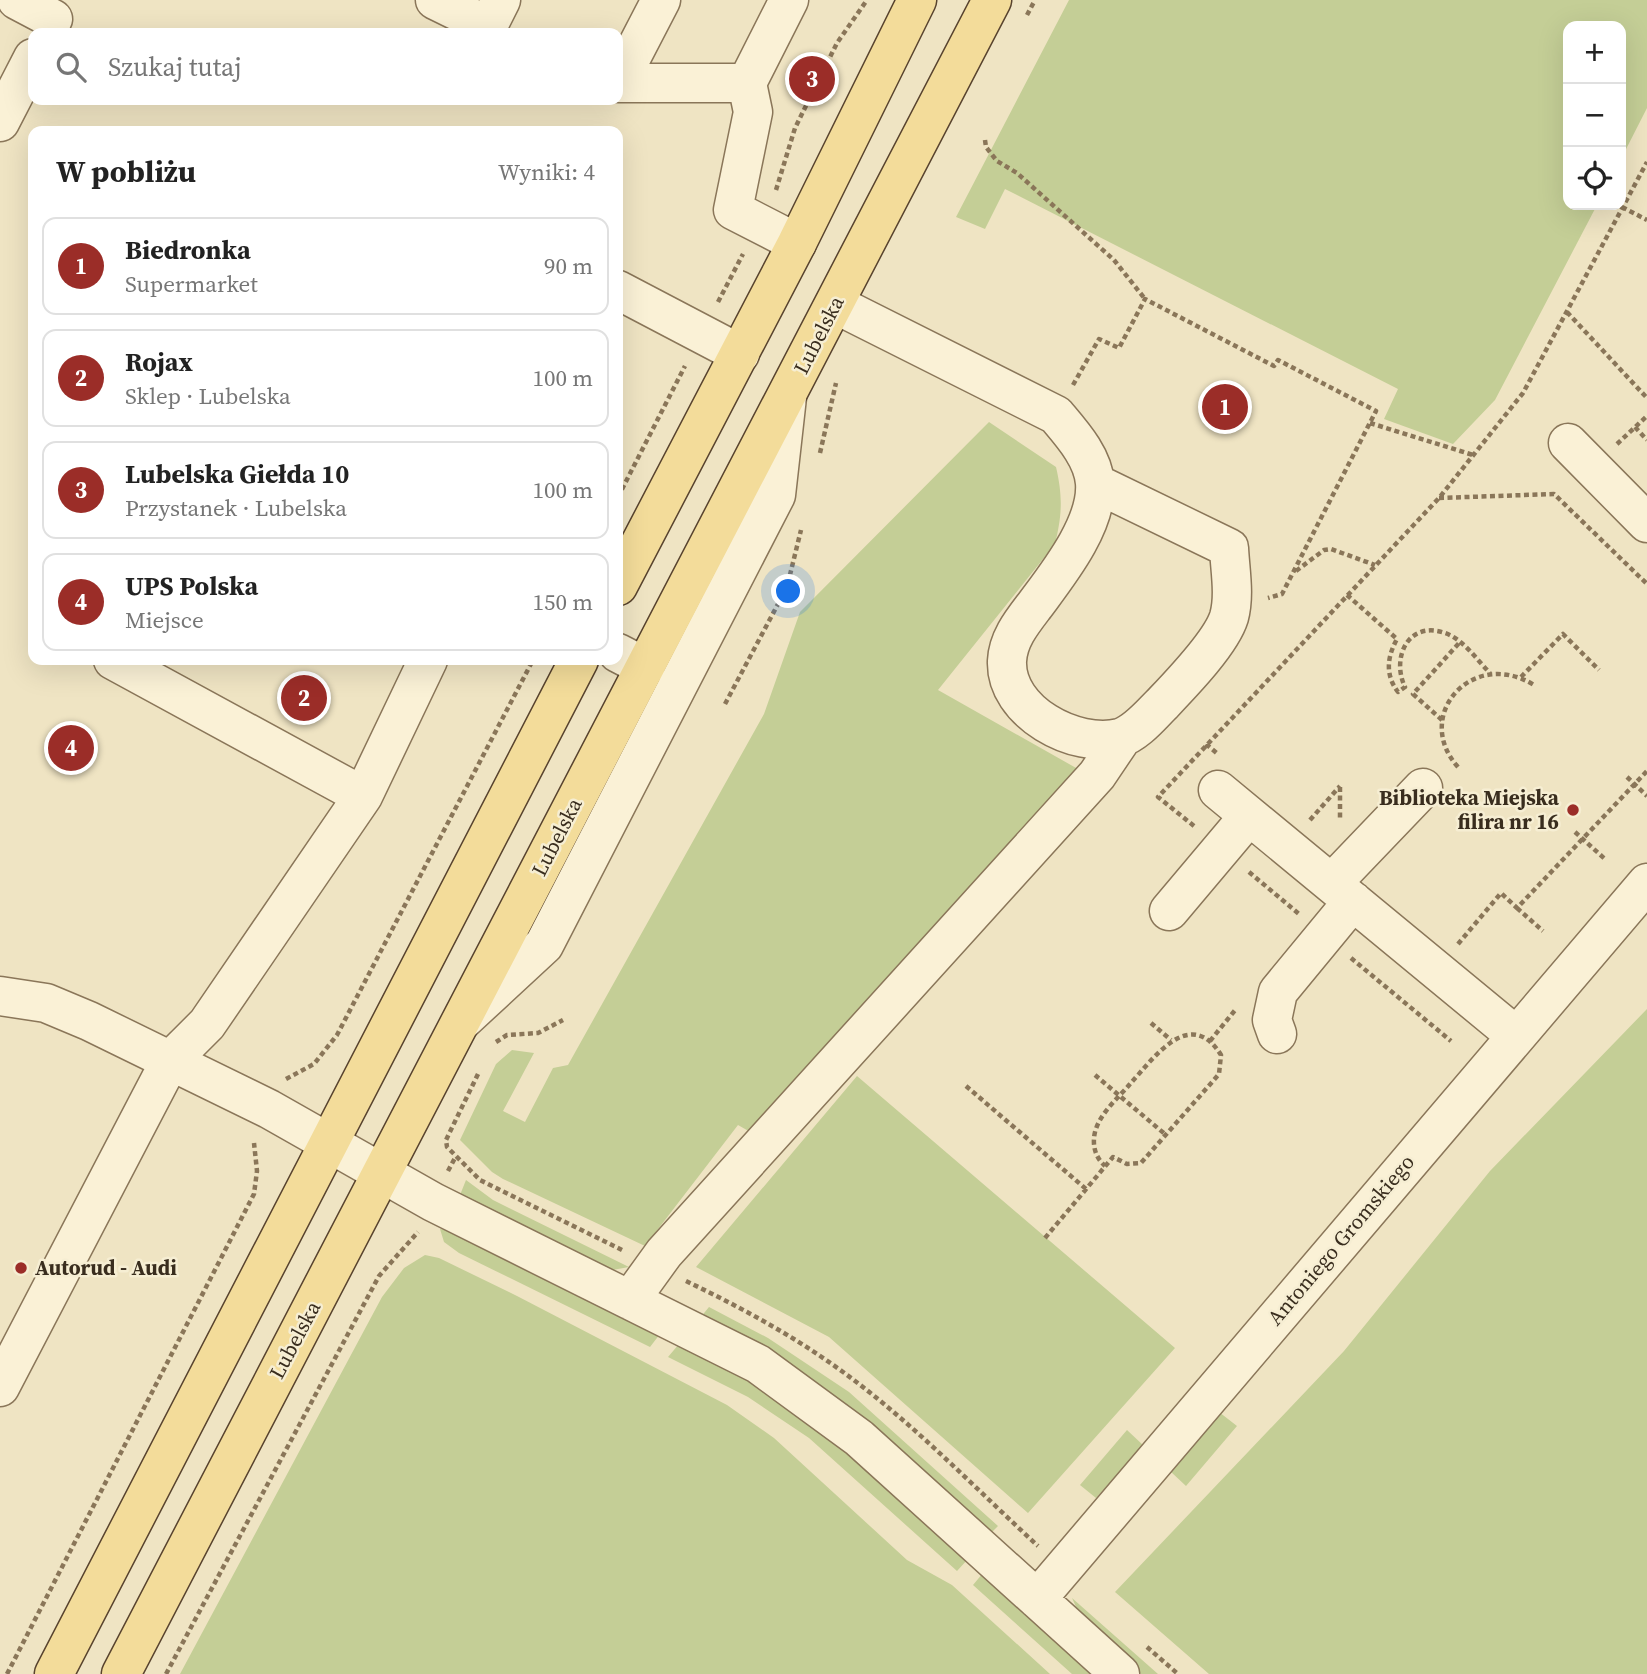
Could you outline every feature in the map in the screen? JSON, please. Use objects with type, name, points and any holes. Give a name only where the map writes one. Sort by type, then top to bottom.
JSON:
[{"type":"main road","points":[[623,576],[797,243],[918,0]]},
{"type":"main road","name":"Lubelska","points":[[121,1674],[461,1022],[632,660],[787,397],[992,0]]},
{"type":"main road","points":[[54,1674],[576,665]]},
{"type":"street","points":[[18,0],[55,17]]},
{"type":"street","points":[[435,0],[488,26],[501,0]]},
{"type":"street","points":[[623,73],[661,0]]},
{"type":"street","points":[[789,0],[747,83],[753,112],[733,210],[797,243]]},
{"type":"street","points":[[0,122],[28,68]]},
{"type":"street","points":[[623,83],[747,83]]},
{"type":"street","points":[[623,293],[740,354]]},
{"type":"street","points":[[835,304],[1056,415],[1081,448],[1095,483],[1093,502],[1076,546],[1010,642],[1007,662],[1010,682],[1021,701],[1035,715],[1056,728],[1078,735],[1099,739],[1122,737]]},
{"type":"street","points":[[461,1022],[544,945],[776,495],[787,397]]},
{"type":"street","points":[[1568,443],[1640,540]]},
{"type":"street","points":[[630,1300],[664,1253],[1097,775],[1122,737],[1142,724],[1168,697],[1220,634],[1228,617],[1232,597],[1229,548],[1095,483]]},
{"type":"street","points":[[122,665],[363,796]]},
{"type":"street","points":[[0,1387],[170,1061],[208,1024],[363,796],[426,665]]},
{"type":"street","points":[[1277,1034],[1272,1020],[1278,992],[1342,892],[1423,788]]},
{"type":"street","points":[[1218,790],[1515,1035]]},
{"type":"street","points":[[1169,911],[1250,816]]},
{"type":"street","name":"Antoniego Gromskiego","points":[[1037,1599],[1647,883]]},
{"type":"street","points":[[0,996],[46,1003],[170,1061],[331,1143],[382,1175],[758,1364],[859,1438],[1120,1674]]},
{"type":"path","points":[[985,139],[986,147],[997,161],[1017,173],[1114,260],[1145,299],[1275,366],[1278,360],[1376,411],[1282,594],[1274,598],[1232,597]]},
{"type":"path","points":[[1626,199],[1647,162]]},
{"type":"path","points":[[1626,208],[1647,220]]},
{"type":"path","points":[[1173,808],[1158,796],[1439,498],[1523,393],[1620,210]]},
{"type":"path","points":[[1056,415],[1100,339],[1119,348],[1145,299]]},
{"type":"path","points":[[1567,312],[1647,398]]},
{"type":"path","points":[[1370,423],[1473,456]]},
{"type":"path","points":[[1635,427],[1647,440]]},
{"type":"path","points":[[1439,498],[1554,494],[1647,584]]},
{"type":"path","points":[[1560,500],[1566,495]]},
{"type":"path","points":[[1626,564],[1640,540]]},
{"type":"path","points":[[1292,574],[1324,550],[1331,549],[1375,565]]},
{"type":"path","points":[[1347,595],[1397,639],[1388,666],[1392,684],[1398,692],[1405,687],[1398,668],[1401,649],[1412,636],[1445,632],[1460,642],[1490,673]]},
{"type":"path","points":[[1521,677],[1563,634],[1599,670]]},
{"type":"path","points":[[1442,720],[1413,694],[1460,642]]},
{"type":"path","points":[[280,1086],[314,1065],[337,1035],[530,665]]},
{"type":"path","points":[[1458,767],[1445,743],[1442,720],[1461,687],[1473,678],[1490,673],[1521,677],[1534,685]]},
{"type":"path","points":[[1206,744],[1216,752]]},
{"type":"path","points":[[1517,908],[1647,771]]},
{"type":"path","points":[[1628,778],[1647,796]]},
{"type":"path","points":[[1298,811],[1309,821],[1340,786],[1340,813]]},
{"type":"path","points":[[1575,832],[1606,860]]},
{"type":"path","points":[[1461,940],[1501,893],[1543,931]]},
{"type":"path","points":[[488,1051],[507,1035],[538,1033],[563,1020]]},
{"type":"path","points":[[1151,1023],[1171,1040]]},
{"type":"path","points":[[1045,1238],[1114,1157],[1127,1164],[1141,1163],[1219,1074],[1221,1055],[1210,1041],[1190,1035],[1171,1040],[1100,1120],[1094,1135],[1096,1152],[1105,1166]]},
{"type":"path","points":[[483,1062],[446,1140],[447,1147],[480,1180],[629,1253]]},
{"type":"path","points":[[1095,1075],[1167,1135]]},
{"type":"path","points":[[965,1086],[1086,1189]]},
{"type":"path","points":[[7,1674],[254,1194],[256,1136]]},
{"type":"path","points":[[166,1674],[379,1276],[417,1233]]},
{"type":"green space","points":[[1069,0],[1647,0],[1647,108],[1626,149],[1626,21],[1563,21],[1563,210],[1594,210],[1495,400],[1453,444],[1384,419],[1398,389],[1005,189],[985,229],[956,217]]},
{"type":"green space","points":[[989,422],[1056,467],[1061,497],[1057,534],[1055,544],[938,690],[1085,773],[752,1133],[738,1125],[645,1246],[492,1172],[460,1140],[496,1064],[512,1050],[534,1053],[503,1111],[525,1122],[553,1068],[568,1065],[764,714],[800,612]]},
{"type":"green space","points":[[1647,1009],[1647,1674],[1209,1674],[1115,1592],[1344,1351],[1490,1171]]},
{"type":"green space","points":[[857,1076],[1175,1348],[1028,1513],[829,1337],[696,1267]]},
{"type":"green space","points":[[466,1180],[493,1200],[629,1267],[607,1271],[460,1195]]},
{"type":"green space","points":[[440,1229],[449,1230],[660,1334],[650,1347],[459,1253],[444,1242]]},
{"type":"green space","points":[[425,1255],[439,1258],[517,1296],[727,1405],[774,1438],[907,1560],[952,1585],[1050,1674],[180,1674],[382,1297],[404,1268]]},
{"type":"green space","points":[[709,1307],[768,1338],[849,1392],[998,1526],[988,1536],[700,1318]]},
{"type":"green space","points":[[679,1344],[751,1382],[819,1428],[968,1559],[957,1571],[809,1438],[748,1397],[668,1357]]},
{"type":"green space","points":[[1219,1412],[1237,1426],[1186,1486],[1170,1471]]},
{"type":"green space","points":[[1127,1430],[1144,1446],[1096,1498],[1080,1485]]},
{"type":"green space","points":[[983,1573],[1095,1674],[1072,1674],[973,1585]]},
{"type":"green space","points":[[1072,1598],[1158,1674],[1141,1674],[1083,1622]]},
{"type":"place","name":"Lubelska Giełda 10","points":[[812,79]]},
{"type":"place","name":"Biedronka","points":[[1225,407]]},
{"type":"place","name":"Rojax","points":[[304,698]]},
{"type":"place","name":"UPS Polska","points":[[71,748]]},
{"type":"place","name":"Biblioteka Miejska filira nr 16","points":[[1573,810]]},
{"type":"place","name":"Autorud - Audi","points":[[21,1268]]}]
